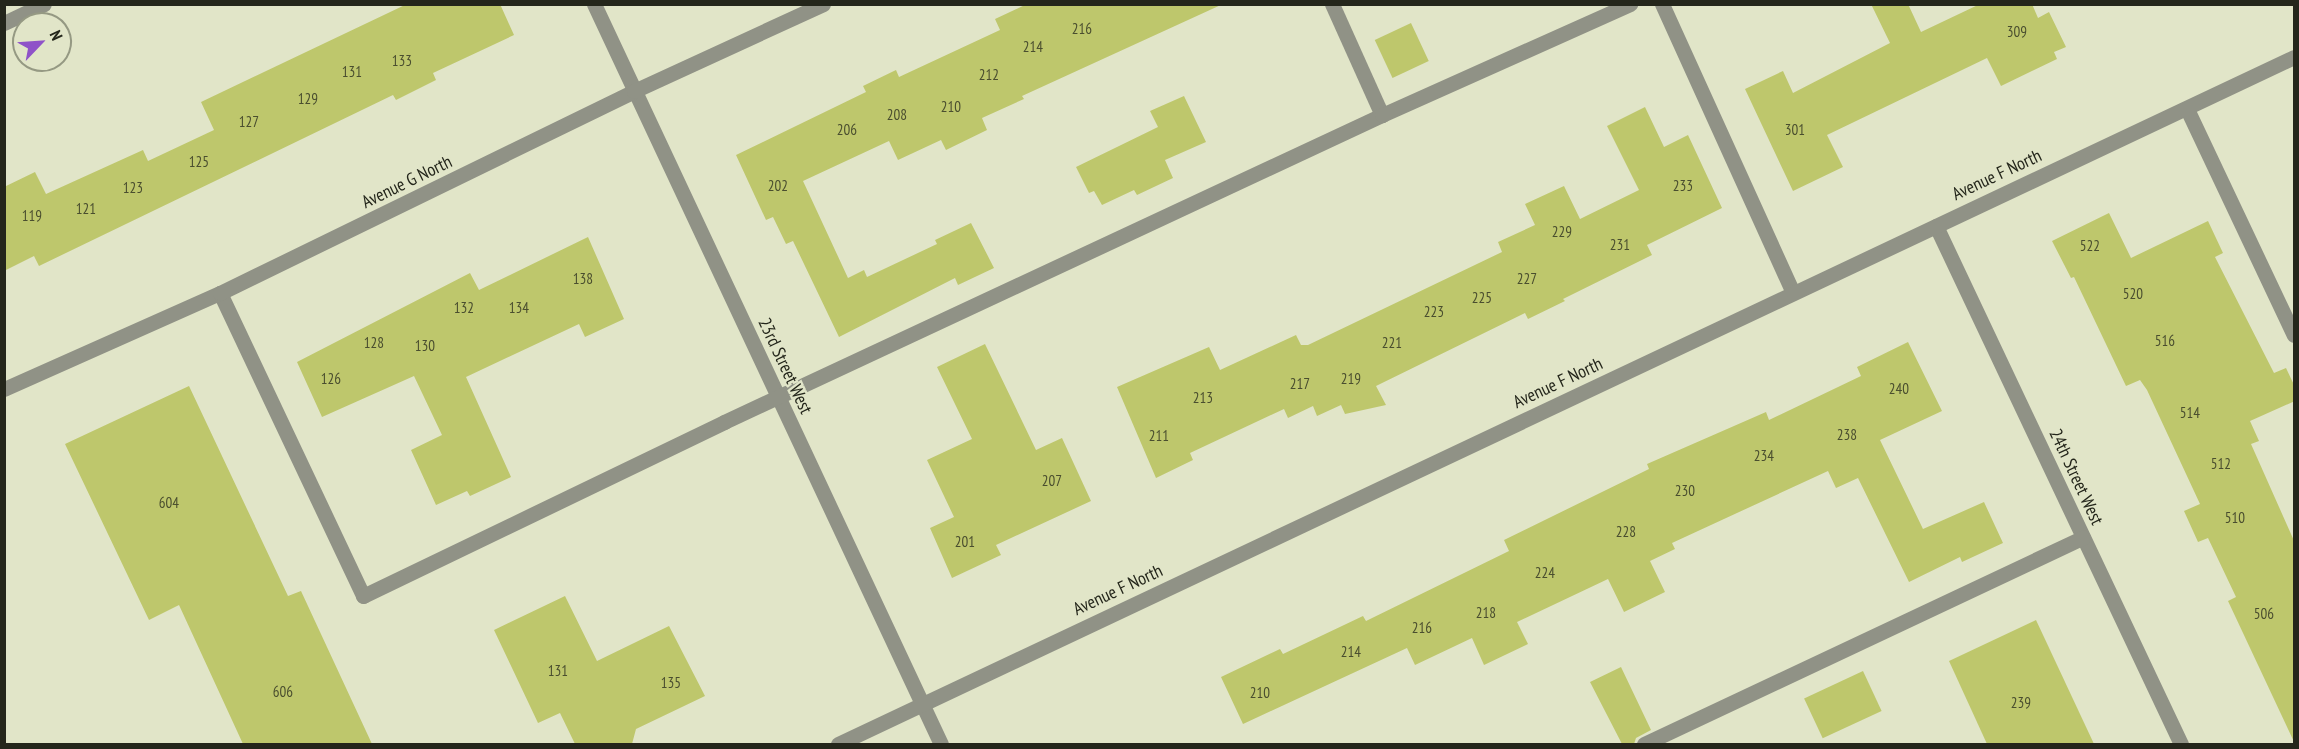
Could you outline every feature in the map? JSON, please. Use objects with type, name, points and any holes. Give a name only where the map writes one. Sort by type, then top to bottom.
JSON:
[{"type":"street","points":[[4,23],[44,4]]},
{"type":"street","name":"23rd Street West","points":[[594,4],[941,744]]},
{"type":"street","name":"Avenue G North","points":[[4,389],[220,293],[634,91],[823,4]]},
{"type":"street","points":[[1332,4],[1382,115]]},
{"type":"street","points":[[220,293],[363,596],[778,397],[1382,115],[1630,4]]},
{"type":"street","points":[[1662,4],[1793,293]]},
{"type":"street","name":"Avenue F North","points":[[838,744],[2295,57]]},
{"type":"street","points":[[2187,109],[2295,335]]},
{"type":"street","name":"24th Street West","points":[[1936,226],[2181,744]]},
{"type":"street","points":[[1644,744],[2083,537]]},
{"type":"building","points":[[407,4],[500,4],[514,35],[433,73],[436,80],[396,100],[393,95],[39,266],[34,256],[4,271],[4,187],[35,172],[46,194],[143,150],[148,161],[214,130],[201,102]]},
{"type":"building","points":[[1027,4],[1223,4],[1022,96],[1024,99],[982,118],[987,130],[946,150],[941,140],[898,160],[889,141],[803,181],[848,278],[864,270],[867,277],[937,244],[935,240],[971,223],[994,268],[958,285],[955,278],[839,337],[793,241],[786,244],[773,217],[766,220],[736,155],[866,92],[863,86],[896,70],[899,77],[1000,30],[995,19]]},
{"type":"building","points":[[1871,4],[1908,4],[1921,32],[1980,4],[2032,4],[2038,18],[2049,12],[2066,47],[2054,52],[2057,59],[2001,86],[1987,58],[1827,135],[1843,167],[1793,191],[1745,89],[1783,71],[1793,93],[1890,43]]},
{"type":"building","points":[[1411,23],[1429,61],[1392,78],[1375,40]]},
{"type":"building","points":[[1184,96],[1206,142],[1165,160],[1173,178],[1137,195],[1134,190],[1102,205],[1094,191],[1089,193],[1076,167],[1158,127],[1150,111]]},
{"type":"building","points":[[1645,107],[1664,147],[1688,135],[1722,208],[1647,245],[1652,255],[1563,299],[1565,301],[1528,319],[1525,313],[1376,386],[1386,405],[1345,414],[1341,405],[1317,416],[1313,406],[1288,418],[1284,409],[1190,453],[1193,460],[1156,478],[1117,387],[1209,347],[1220,370],[1296,335],[1301,345],[1308,345],[1502,252],[1498,242],[1535,225],[1525,204],[1564,186],[1580,219],[1639,190],[1607,126]]},
{"type":"building","points":[[2109,213],[2131,258],[2208,221],[2223,253],[2215,257],[2274,373],[2286,368],[2295,387],[2295,401],[2250,421],[2259,441],[2251,444],[2295,543],[2295,744],[2228,601],[2236,597],[2208,538],[2198,542],[2184,511],[2200,504],[2147,390],[2140,380],[2126,386],[2074,277],[2071,278],[2052,241]]},
{"type":"building","points":[[588,237],[624,319],[585,337],[579,324],[466,377],[511,477],[470,496],[467,491],[436,505],[411,450],[442,435],[414,376],[322,417],[297,362],[470,273],[479,290]]},
{"type":"building","points":[[1908,342],[1942,411],[1880,440],[1923,529],[1984,502],[2003,543],[1962,562],[1960,557],[1909,582],[1858,478],[1836,488],[1828,471],[1672,543],[1675,549],[1650,561],[1665,592],[1624,612],[1608,579],[1517,622],[1528,644],[1484,665],[1472,638],[1415,665],[1407,648],[1243,724],[1221,677],[1280,649],[1283,654],[1363,616],[1366,621],[1509,551],[1504,540],[1649,469],[1647,464],[1766,412],[1769,420],[1861,376],[1857,367]]},
{"type":"building","points":[[985,344],[1036,450],[1062,438],[1091,501],[996,545],[1001,555],[952,578],[930,528],[954,517],[927,460],[972,439],[937,367]]},
{"type":"building","points":[[189,386],[288,596],[301,591],[372,744],[243,744],[179,605],[149,620],[65,444]]},
{"type":"building","points":[[565,596],[597,661],[669,626],[705,696],[636,729],[632,744],[575,744],[560,713],[538,723],[494,630]]},
{"type":"building","points":[[2036,620],[2094,744],[1987,744],[1949,661]]},
{"type":"building","points":[[1621,667],[1651,730],[1636,738],[1634,744],[1622,744],[1590,682]]},
{"type":"building","points":[[1863,671],[1882,711],[1823,738],[1804,698]]}]
